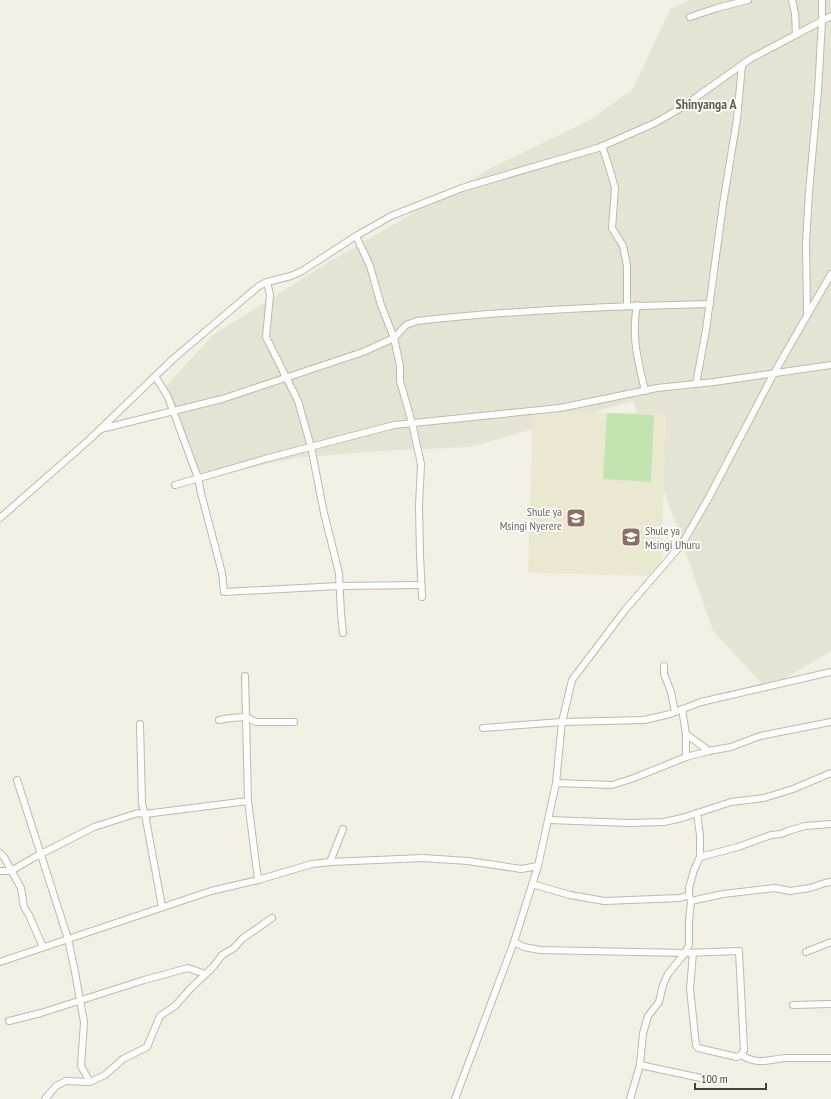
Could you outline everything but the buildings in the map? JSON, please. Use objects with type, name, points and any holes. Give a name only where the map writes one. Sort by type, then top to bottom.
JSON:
[{"type":"street","points":[[690,17],[748,0]]},
{"type":"street","points":[[792,0],[795,13],[796,35]]},
{"type":"street","points":[[807,317],[806,243],[809,192],[815,134],[822,0]]},
{"type":"street","points":[[0,518],[100,430],[173,359],[259,286],[302,271],[356,236],[391,216],[462,188],[602,146],[655,123],[675,112],[750,59],[831,16]]},
{"type":"street","points":[[696,384],[710,304],[723,204],[738,119],[742,65]]},
{"type":"street","points":[[602,146],[610,167],[615,188],[612,228],[623,246],[627,266],[627,306]]},
{"type":"street","points":[[356,236],[370,266],[380,305],[394,338],[400,366],[400,381],[412,423],[421,464],[419,513],[422,597]]},
{"type":"street","points":[[455,1099],[514,942],[538,866],[556,783],[562,722],[572,680],[625,610],[682,544],[708,499],[774,373],[831,274]]},
{"type":"street","points":[[267,282],[270,295],[266,336],[298,401],[310,447],[339,573],[343,633]]},
{"type":"street","points":[[100,430],[222,399],[363,352],[394,338],[406,325],[417,321],[513,312],[637,305],[710,304]]},
{"type":"street","points":[[637,305],[634,336],[636,341],[636,354],[645,391]]},
{"type":"street","points":[[175,485],[272,457],[394,425],[560,408],[657,388],[831,365]]},
{"type":"street","points":[[155,376],[168,397],[198,478],[222,573],[224,592],[340,586],[421,585]]},
{"type":"street","points":[[664,666],[664,674],[671,692],[675,712]]},
{"type":"street","points":[[482,728],[562,722],[644,720],[675,712],[701,702],[831,672]]},
{"type":"street","points":[[245,676],[248,801],[258,880]]},
{"type":"street","points":[[682,709],[686,734],[686,757]]},
{"type":"street","points":[[219,720],[246,717],[256,722],[294,722]]},
{"type":"street","points":[[556,783],[612,785],[634,778],[686,757],[731,747],[760,736],[831,722]]},
{"type":"street","points":[[140,724],[142,804],[162,907]]},
{"type":"street","points":[[686,734],[710,751]]},
{"type":"street","points":[[549,820],[629,823],[664,822],[731,802],[764,798],[793,789],[831,774]]},
{"type":"street","points":[[17,780],[68,939],[84,1022],[81,1066],[90,1082]]},
{"type":"street","points":[[0,871],[11,871],[40,854],[94,827],[138,813],[145,814],[248,801]]},
{"type":"street","points":[[630,1099],[640,1065],[643,1033],[648,1016],[659,1002],[663,984],[668,974],[685,953],[689,945],[690,884],[700,857],[700,836],[696,813]]},
{"type":"street","points":[[700,857],[805,826],[831,824]]},
{"type":"street","points":[[330,862],[344,829]]},
{"type":"street","points":[[0,853],[4,857],[21,888],[24,907],[43,947]]},
{"type":"street","points":[[0,962],[211,891],[258,880],[312,864],[423,858],[468,861],[521,869],[538,866]]},
{"type":"street","points":[[532,884],[570,895],[604,901],[690,898],[775,888],[790,891],[810,888],[825,882],[831,882]]},
{"type":"street","points":[[45,1099],[56,1086],[66,1081],[90,1082],[105,1075],[123,1059],[147,1046],[160,1016],[176,1006],[190,989],[213,967],[222,955],[234,948],[242,938],[272,918]]},
{"type":"street","points":[[514,942],[524,947],[540,950],[685,953],[739,951],[744,1050],[741,1055],[737,1057],[704,1050],[698,1048],[696,1045],[690,989],[694,953]]},
{"type":"street","points":[[806,952],[831,942]]},
{"type":"street","points":[[9,1021],[41,1013],[144,980],[188,968],[205,974]]},
{"type":"street","points":[[793,1004],[831,1004]]},
{"type":"street","points":[[741,1055],[749,1060],[759,1062],[785,1058],[831,1058]]},
{"type":"street","points":[[640,1065],[710,1080]]},
{"type":"shaded area","points":[[690,0],[831,0],[831,651],[767,689],[713,631],[633,401],[470,447],[379,451],[295,458],[202,478],[189,443],[164,388],[213,335],[329,262],[489,169],[590,120],[633,89],[670,9]]},
{"type":"shaded area","points":[[533,411],[666,414],[661,576],[528,573]]},
{"type":"green space","points":[[607,413],[654,415],[651,482],[603,479]]},
{"type":"place","name":"Shule ya Msingi Nyerere","points":[[576,518]]},
{"type":"place","name":"Shule ya Msingi Uhuru","points":[[631,537]]},
{"type":"district","name":"Shinyanga A","points":[[706,104]]}]
